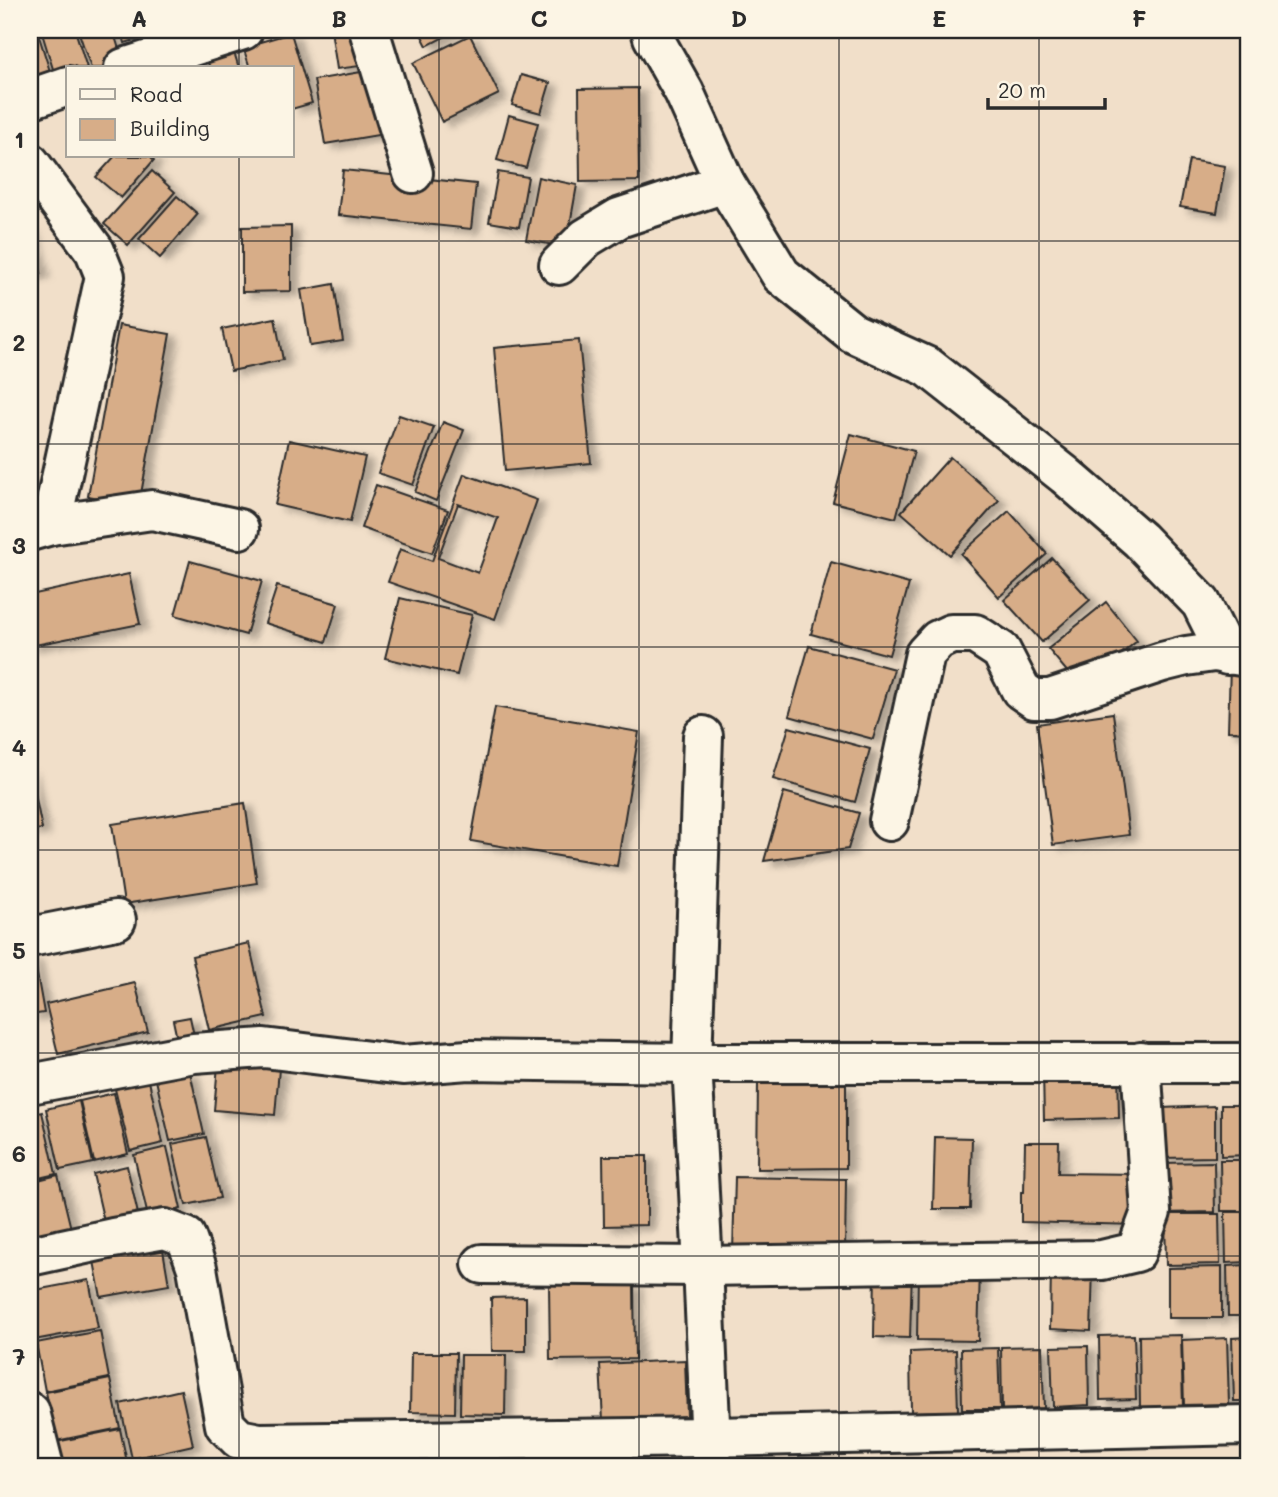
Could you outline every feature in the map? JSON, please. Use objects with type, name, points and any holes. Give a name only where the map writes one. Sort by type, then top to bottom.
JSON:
[{"type":"street","points":[[130,66],[243,30]]},
{"type":"street","points":[[369,30],[413,173]]},
{"type":"street","points":[[647,32],[684,92],[725,183],[781,275],[853,333],[928,367],[1065,475],[1140,540],[1201,603],[1237,656]]},
{"type":"street","points":[[30,99],[66,87]]},
{"type":"street","points":[[30,163],[95,251],[105,276],[40,528],[152,510],[239,529]]},
{"type":"street","points":[[559,265],[586,238],[619,218],[725,183]]},
{"type":"street","points":[[888,821],[925,654],[939,640],[951,634],[975,634],[1001,651],[1021,690],[1034,699],[1050,699],[1162,662],[1214,652],[1237,656]]},
{"type":"street","points":[[703,736],[692,1063],[712,1452]]},
{"type":"street","points":[[30,937],[116,920]]},
{"type":"street","points":[[30,1084],[194,1053],[264,1048],[403,1065],[468,1060],[692,1063],[1248,1063]]},
{"type":"street","points":[[482,1264],[704,1266],[1102,1260],[1136,1252],[1151,1212],[1141,1062]]},
{"type":"street","points":[[30,1256],[165,1229],[187,1237],[197,1268],[225,1425],[239,1439],[259,1443],[712,1452],[1248,1425]]},
{"type":"street","points":[[30,1412],[44,1467]]},
{"type":"building","points":[[37,30],[54,84],[30,92],[30,32]]},
{"type":"building","points":[[41,30],[75,30],[86,66],[66,66],[66,71],[57,82]]},
{"type":"building","points":[[78,30],[113,30],[123,62],[111,66],[90,66]]},
{"type":"building","points":[[121,30],[156,30],[157,33],[125,43]]},
{"type":"building","points":[[331,30],[363,30],[368,65],[337,69]]},
{"type":"building","points":[[419,30],[457,30],[427,46]]},
{"type":"building","points":[[291,33],[312,103],[294,108],[294,66],[249,66],[243,47]]},
{"type":"building","points":[[470,35],[499,94],[442,122],[413,63]]},
{"type":"building","points":[[233,49],[238,66],[209,66],[206,58]]},
{"type":"building","points":[[373,70],[384,134],[325,144],[314,80]]},
{"type":"building","points":[[521,75],[550,83],[541,113],[512,105]]},
{"type":"building","points":[[638,88],[639,181],[580,182],[579,89]]},
{"type":"building","points":[[509,115],[538,123],[526,168],[497,160]]},
{"type":"building","points":[[113,158],[154,160],[121,198],[96,177]]},
{"type":"building","points":[[1189,160],[1225,166],[1217,213],[1180,207]]},
{"type":"building","points":[[343,170],[476,184],[471,229],[338,215]]},
{"type":"building","points":[[152,171],[175,192],[128,245],[104,224]]},
{"type":"building","points":[[498,172],[528,177],[519,227],[489,222]]},
{"type":"building","points":[[538,177],[577,185],[566,247],[526,240]]},
{"type":"building","points":[[177,196],[198,214],[160,258],[139,239]]},
{"type":"building","points":[[291,226],[291,291],[242,292],[242,227]]},
{"type":"building","points":[[30,227],[41,273],[30,276]]},
{"type":"building","points":[[334,284],[343,341],[310,346],[301,290]]},
{"type":"building","points":[[275,318],[283,360],[231,371],[222,329]]},
{"type":"building","points":[[119,325],[170,334],[139,505],[88,496]]},
{"type":"building","points":[[579,340],[591,463],[505,471],[494,348]]},
{"type":"building","points":[[399,415],[434,427],[413,485],[378,473]]},
{"type":"building","points":[[443,422],[464,430],[436,501],[415,492]]},
{"type":"building","points":[[851,434],[914,451],[896,518],[833,502]]},
{"type":"building","points":[[289,440],[365,457],[350,522],[275,505]]},
{"type":"building","points":[[950,457],[999,500],[950,555],[901,512]]},
{"type":"building","points":[[464,474],[537,500],[495,619],[388,582],[400,549],[432,561]],"holes":[[[458,504],[498,518],[478,573],[438,558]]]},
{"type":"building","points":[[376,485],[448,510],[432,553],[361,528]]},
{"type":"building","points":[[1009,511],[1047,554],[999,597],[961,554]]},
{"type":"building","points":[[1052,558],[1090,600],[1042,642],[1004,600]]},
{"type":"building","points":[[190,561],[262,581],[246,635],[175,615]]},
{"type":"building","points":[[831,562],[909,584],[889,655],[811,634]]},
{"type":"building","points":[[129,574],[140,624],[30,646],[30,595]]},
{"type":"building","points":[[277,586],[338,604],[326,642],[265,623]]},
{"type":"building","points":[[400,598],[472,615],[457,675],[385,658]]},
{"type":"building","points":[[1106,602],[1137,641],[1080,687],[1048,649]]},
{"type":"building","points":[[809,646],[894,669],[873,739],[789,716]]},
{"type":"building","points":[[1230,666],[1248,666],[1248,732],[1228,731]]},
{"type":"building","points":[[495,707],[639,732],[617,866],[471,841]]},
{"type":"building","points":[[1113,713],[1129,835],[1053,845],[1037,724]]},
{"type":"building","points":[[789,727],[870,749],[855,802],[773,779]]},
{"type":"building","points":[[30,769],[42,829],[30,831]]},
{"type":"building","points":[[784,792],[859,813],[848,849],[764,861]]},
{"type":"building","points":[[245,803],[257,883],[124,904],[112,824]]},
{"type":"building","points":[[249,943],[266,1017],[209,1030],[192,956]]},
{"type":"building","points":[[30,957],[34,957],[44,1013],[30,1015]]},
{"type":"building","points":[[135,983],[148,1032],[58,1054],[46,1004]]},
{"type":"building","points":[[190,1017],[197,1050],[180,1053],[173,1020]]},
{"type":"building","points":[[218,1065],[279,1069],[275,1115],[214,1110]]},
{"type":"building","points":[[1118,1068],[1119,1118],[1044,1120],[1043,1070]]},
{"type":"building","points":[[190,1072],[204,1134],[170,1141],[156,1080]]},
{"type":"building","points":[[149,1081],[163,1143],[130,1151],[115,1089]]},
{"type":"building","points":[[758,1084],[846,1084],[846,1168],[757,1169]]},
{"type":"building","points":[[114,1093],[128,1154],[94,1162],[80,1101]]},
{"type":"building","points":[[79,1101],[93,1163],[60,1170],[46,1109]]},
{"type":"building","points":[[1221,1105],[1248,1105],[1248,1155],[1221,1156]]},
{"type":"building","points":[[1215,1106],[1215,1157],[1161,1158],[1161,1108]]},
{"type":"building","points":[[42,1112],[56,1174],[30,1180],[30,1115]]},
{"type":"building","points":[[206,1137],[220,1198],[186,1205],[172,1144]]},
{"type":"building","points":[[935,1137],[972,1138],[970,1209],[933,1209]]},
{"type":"building","points":[[1025,1142],[1059,1142],[1058,1173],[1139,1174],[1138,1225],[1021,1222]]},
{"type":"building","points":[[167,1147],[181,1209],[148,1217],[134,1155]]},
{"type":"building","points":[[603,1156],[647,1156],[647,1225],[604,1226]]},
{"type":"building","points":[[1220,1160],[1248,1160],[1248,1211],[1221,1211]]},
{"type":"building","points":[[1214,1162],[1215,1212],[1161,1213],[1161,1163]]},
{"type":"building","points":[[127,1166],[141,1227],[107,1235],[93,1174]]},
{"type":"building","points":[[58,1175],[73,1237],[39,1245],[30,1206],[30,1182]]},
{"type":"building","points":[[735,1177],[846,1179],[845,1254],[733,1252]]},
{"type":"building","points":[[1225,1212],[1248,1212],[1248,1262],[1226,1263]]},
{"type":"building","points":[[1165,1214],[1219,1214],[1220,1264],[1166,1265]]},
{"type":"building","points":[[161,1238],[169,1285],[101,1297],[92,1251]]},
{"type":"building","points":[[1248,1265],[1248,1316],[1228,1316],[1227,1266]]},
{"type":"building","points":[[875,1267],[912,1267],[910,1338],[874,1337]]},
{"type":"building","points":[[918,1267],[980,1268],[978,1341],[917,1340]]},
{"type":"building","points":[[1051,1267],[1093,1268],[1091,1331],[1050,1329]]},
{"type":"building","points":[[1222,1267],[1222,1318],[1168,1318],[1168,1268]]},
{"type":"building","points":[[89,1280],[98,1328],[34,1340],[30,1318],[30,1291]]},
{"type":"building","points":[[634,1284],[635,1359],[550,1360],[549,1285]]},
{"type":"building","points":[[526,1297],[526,1351],[492,1351],[491,1298]]},
{"type":"building","points":[[100,1331],[109,1378],[45,1391],[36,1343]]},
{"type":"building","points":[[1134,1335],[1136,1399],[1100,1400],[1099,1336]]},
{"type":"building","points":[[1181,1335],[1183,1407],[1140,1408],[1139,1336]]},
{"type":"building","points":[[1248,1337],[1248,1401],[1234,1401],[1232,1338]]},
{"type":"building","points":[[1227,1338],[1229,1404],[1184,1405],[1182,1340]]},
{"type":"building","points":[[1042,1346],[1044,1408],[1002,1410],[1001,1347]]},
{"type":"building","points":[[1088,1346],[1089,1405],[1053,1407],[1051,1347]]},
{"type":"building","points":[[998,1348],[1000,1409],[962,1409],[961,1349]]},
{"type":"building","points":[[956,1350],[958,1411],[911,1412],[910,1352]]},
{"type":"building","points":[[411,1353],[456,1353],[455,1413],[410,1412]]},
{"type":"building","points":[[461,1355],[506,1355],[505,1415],[460,1414]]},
{"type":"building","points":[[685,1360],[687,1416],[603,1421],[600,1364]]},
{"type":"building","points":[[110,1379],[120,1428],[56,1441],[46,1392]]},
{"type":"building","points":[[181,1390],[193,1445],[132,1459],[120,1404]]},
{"type":"building","points":[[120,1429],[128,1467],[61,1467],[56,1442]]}]
